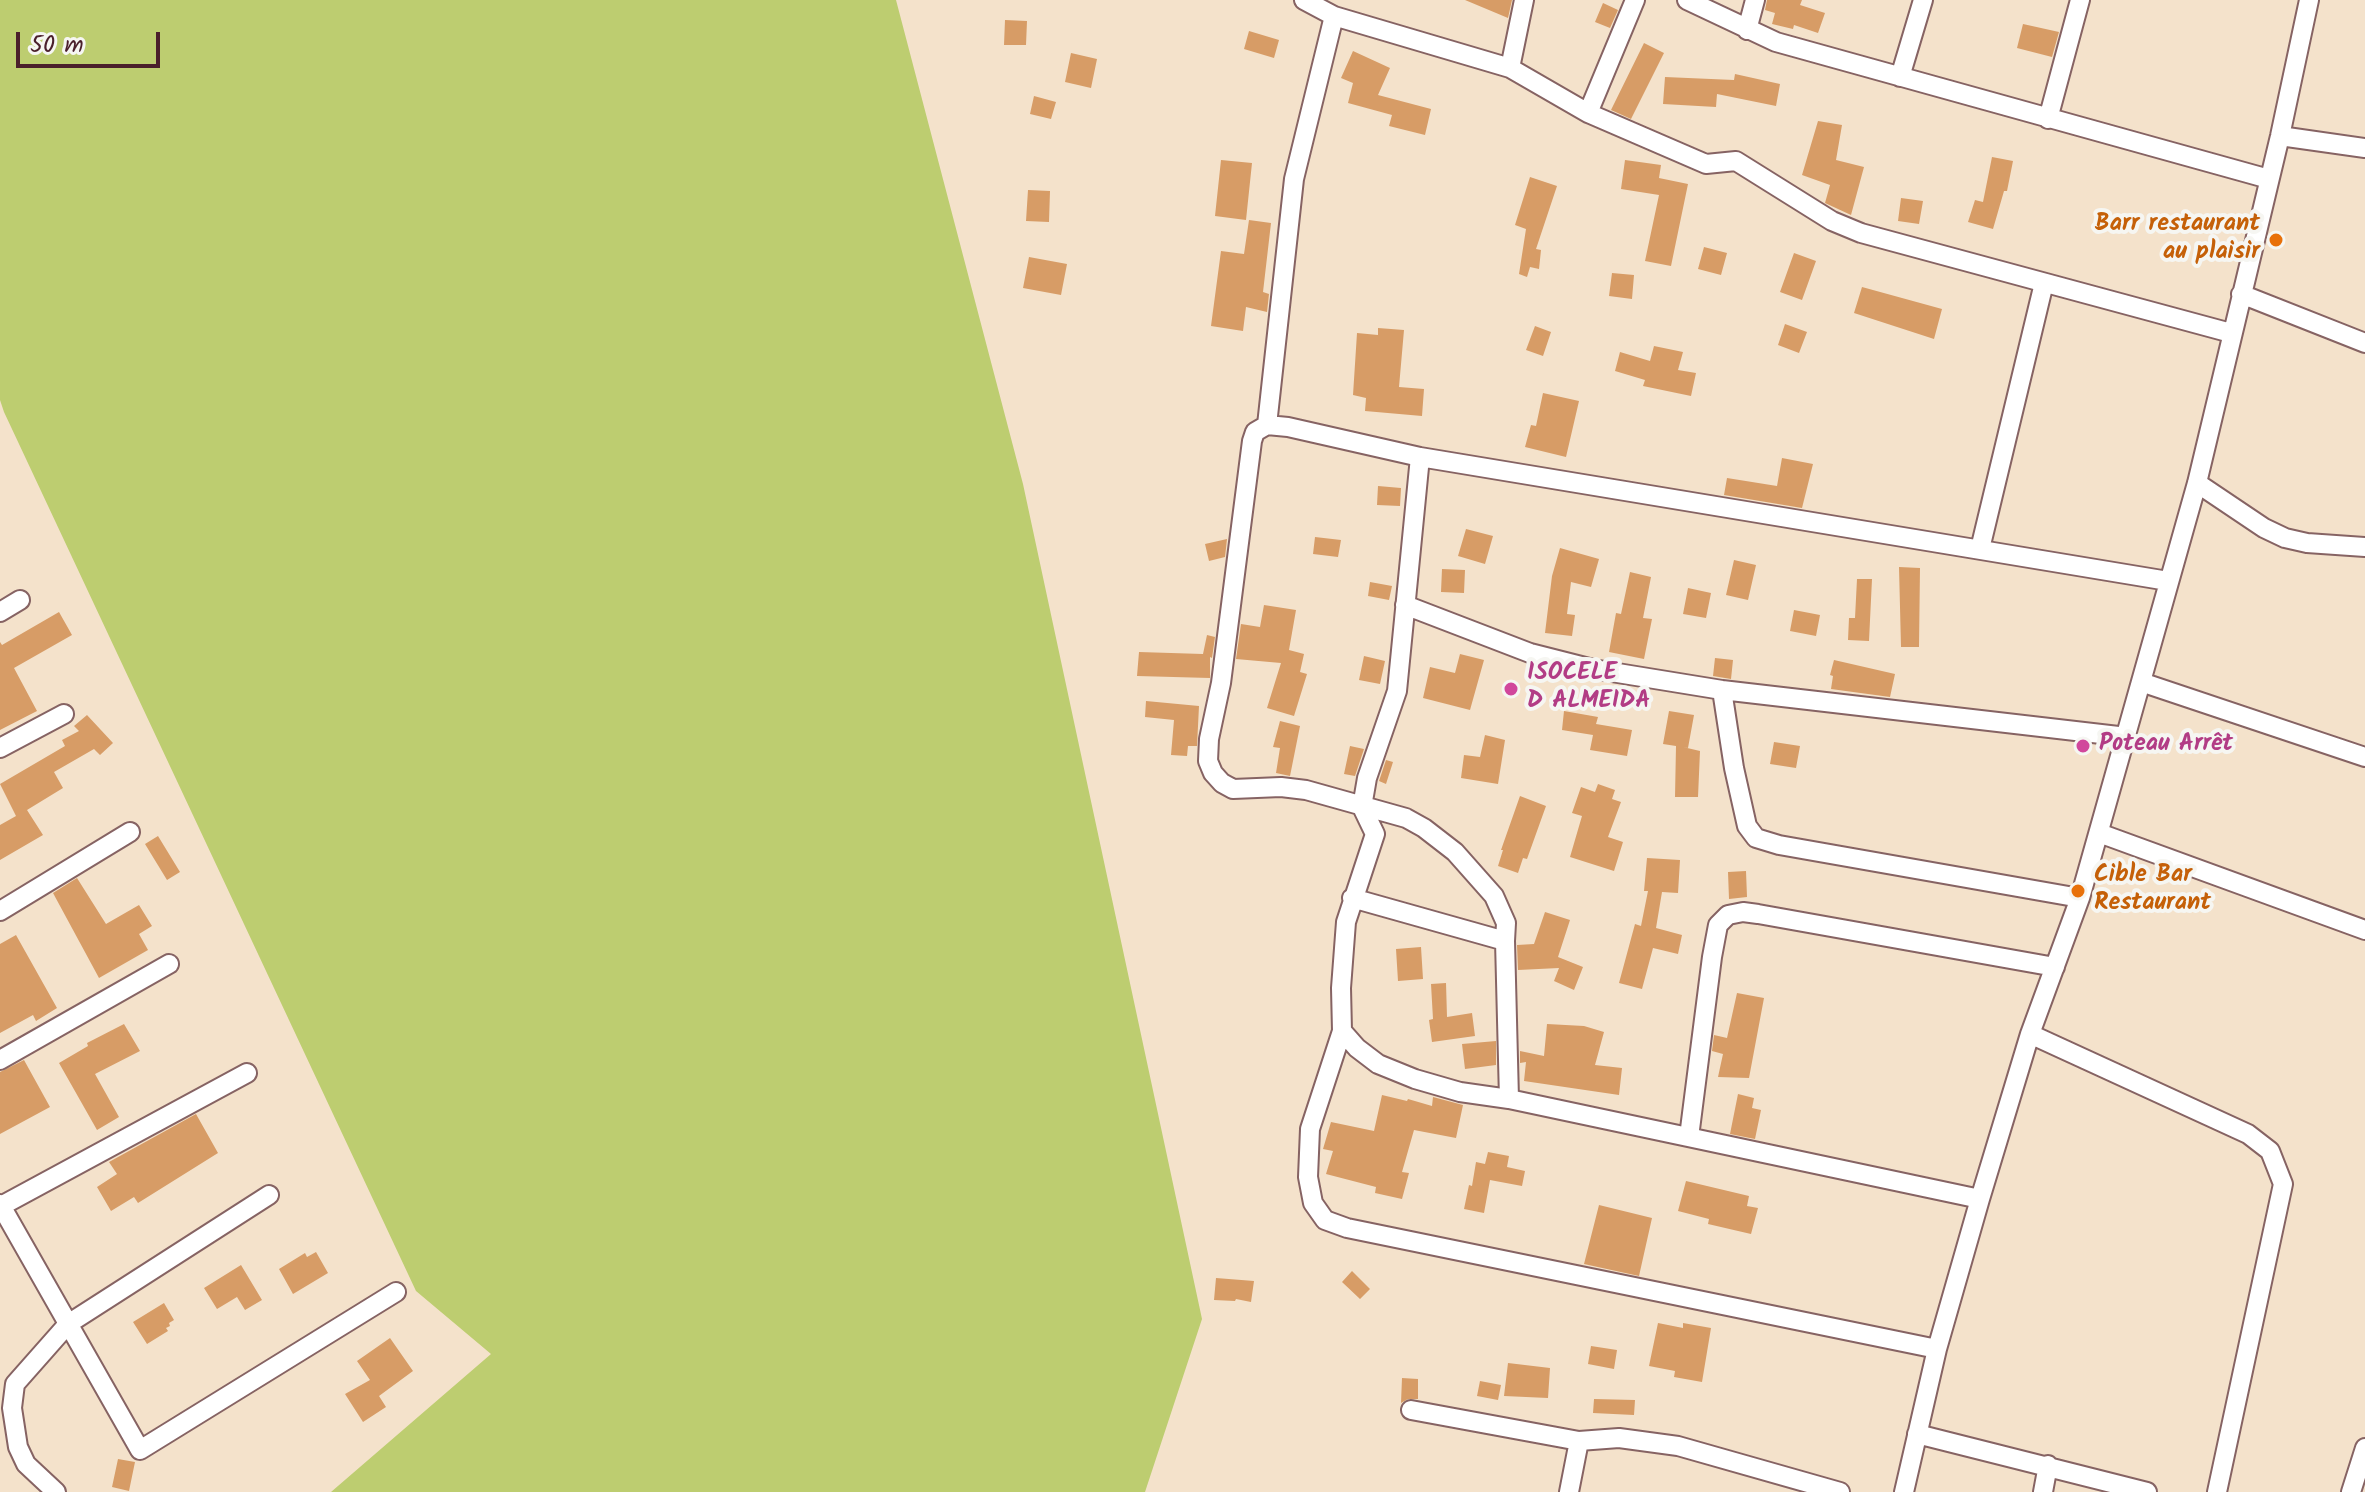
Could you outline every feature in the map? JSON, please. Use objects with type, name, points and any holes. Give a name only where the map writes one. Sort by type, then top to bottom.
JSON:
[{"type":"street","points":[[1304,0],[1334,16],[1510,68],[1588,113],[1706,164],[1736,161],[1832,221],[1861,233],[2231,333]]},
{"type":"street","points":[[1510,68],[1524,0]]},
{"type":"street","points":[[1588,113],[1635,0]]},
{"type":"street","points":[[1687,0],[1776,42],[2269,179]]},
{"type":"street","points":[[1747,30],[1755,0]]},
{"type":"street","points":[[1900,77],[1923,0]]},
{"type":"street","points":[[2048,119],[2080,0]]},
{"type":"street","points":[[1904,1492],[1937,1349],[1980,1199],[2030,1034],[2080,898],[2197,483],[2280,136],[2309,0]]},
{"type":"street","points":[[1267,425],[1294,179],[1334,16]]},
{"type":"street","points":[[2280,136],[2365,148]]},
{"type":"street","points":[[1980,549],[2044,283]]},
{"type":"street","points":[[2241,294],[2365,343]]},
{"type":"street","points":[[1509,1099],[1506,923],[1494,896],[1455,852],[1406,818],[1306,790],[1281,787],[1233,789],[1213,773],[1208,761],[1255,432],[1267,425],[1288,427],[1420,457],[2168,581]]},
{"type":"street","points":[[1420,457],[1397,691],[1367,778],[1362,807],[1375,834],[1352,898],[1343,950],[1342,1031],[1310,1129],[1308,1177],[1313,1203],[1325,1220],[1347,1228],[1937,1349]]},
{"type":"street","points":[[2197,483],[2264,528],[2285,538],[2307,543],[2365,547]]},
{"type":"street","points":[[0,612],[20,600]]},
{"type":"street","points":[[1405,605],[1530,653],[1593,669],[1722,690],[2127,737]]},
{"type":"street","points":[[2141,682],[2365,757]]},
{"type":"street","points":[[1722,690],[1747,826],[1756,838],[1779,845],[2080,898]]},
{"type":"street","points":[[0,748],[64,714]]},
{"type":"street","points":[[0,911],[130,832]]},
{"type":"street","points":[[2099,833],[2365,930]]},
{"type":"street","points":[[1352,898],[1505,941]]},
{"type":"street","points":[[1689,1137],[1712,957],[1718,925],[1728,915],[1743,912],[1758,914],[2055,967]]},
{"type":"street","points":[[0,1060],[169,964]]},
{"type":"street","points":[[1342,1031],[1378,1064],[1460,1092],[1509,1099],[1980,1199]]},
{"type":"street","points":[[2030,1034],[2248,1134],[2270,1151],[2283,1184],[2217,1492]]},
{"type":"street","points":[[247,1073],[0,1205],[140,1450],[396,1292]]},
{"type":"street","points":[[56,1492],[26,1464],[7,1427],[15,1384],[68,1324],[269,1195]]},
{"type":"street","points":[[1411,1410],[1579,1441],[1619,1438],[1678,1446],[1840,1492]]},
{"type":"street","points":[[1917,1434],[2147,1492]]},
{"type":"street","points":[[1569,1492],[1579,1441]]},
{"type":"street","points":[[2351,1492],[2365,1448]]},
{"type":"street","points":[[2043,1492],[2048,1465]]},
{"type":"green space","points":[[0,0],[896,0],[1023,484],[1202,1319],[1145,1492],[331,1492],[491,1354],[416,1291],[4,412],[0,400]]},
{"type":"building","points":[[1465,0],[1512,0],[1508,18]]},
{"type":"building","points":[[1767,0],[1802,0],[1800,5],[1825,13],[1818,33],[1794,25],[1793,29],[1772,24],[1775,13],[1765,10]]},
{"type":"building","points":[[1603,3],[1618,10],[1610,28],[1595,22]]},
{"type":"building","points":[[1005,20],[1027,21],[1026,45],[1004,45]]},
{"type":"building","points":[[2023,24],[2059,32],[2052,57],[2017,48]]},
{"type":"building","points":[[1249,31],[1279,40],[1274,58],[1244,49]]},
{"type":"building","points":[[1644,43],[1664,53],[1631,119],[1611,110]]},
{"type":"building","points":[[1353,51],[1390,68],[1378,95],[1431,109],[1425,135],[1389,126],[1392,115],[1348,103],[1353,83],[1341,78]]},
{"type":"building","points":[[1071,53],[1097,59],[1091,88],[1065,82]]},
{"type":"building","points":[[1735,74],[1780,84],[1776,106],[1717,94],[1716,107],[1663,104],[1665,77],[1734,80]]},
{"type":"building","points":[[1034,96],[1056,102],[1051,119],[1030,114]]},
{"type":"building","points":[[1818,121],[1842,125],[1836,160],[1864,167],[1851,215],[1825,203],[1830,185],[1802,175]]},
{"type":"building","points":[[1992,157],[2013,161],[2007,191],[2004,191],[1993,229],[1968,222],[1975,200],[1983,202]]},
{"type":"building","points":[[1221,160],[1252,163],[1246,220],[1215,216]]},
{"type":"building","points":[[1625,160],[1661,165],[1659,178],[1688,184],[1671,266],[1645,261],[1659,195],[1621,189]]},
{"type":"building","points":[[1530,177],[1557,186],[1536,249],[1541,250],[1539,269],[1530,267],[1527,277],[1519,274],[1526,229],[1515,225]]},
{"type":"building","points":[[1028,190],[1050,191],[1049,222],[1026,221]]},
{"type":"building","points":[[1901,198],[1923,201],[1919,224],[1898,221]]},
{"type":"building","points":[[1249,220],[1271,223],[1263,292],[1269,294],[1267,312],[1246,307],[1243,331],[1211,326],[1221,251],[1244,254]]},
{"type":"building","points":[[1704,247],[1727,253],[1721,275],[1698,269]]},
{"type":"building","points":[[1794,253],[1816,261],[1802,300],[1780,292]]},
{"type":"building","points":[[1029,257],[1067,264],[1061,295],[1023,288]]},
{"type":"building","points":[[1612,273],[1634,275],[1632,299],[1609,296]]},
{"type":"building","points":[[1862,287],[1942,309],[1934,339],[1854,313]]},
{"type":"building","points":[[1785,324],[1807,332],[1799,353],[1778,345]]},
{"type":"building","points":[[1535,326],[1551,332],[1543,356],[1526,350]]},
{"type":"building","points":[[1378,328],[1404,330],[1399,387],[1424,389],[1422,416],[1365,411],[1366,398],[1353,395],[1357,333],[1378,335]]},
{"type":"building","points":[[1654,346],[1683,352],[1678,370],[1696,373],[1691,396],[1643,386],[1645,380],[1615,371],[1620,352],[1650,361]]},
{"type":"building","points":[[1543,393],[1579,401],[1566,457],[1525,447],[1531,425],[1536,426]]},
{"type":"building","points":[[1782,458],[1813,464],[1802,508],[1724,495],[1727,478],[1777,486]]},
{"type":"building","points":[[1378,486],[1401,488],[1400,506],[1377,505]]},
{"type":"building","points":[[1466,529],[1493,536],[1485,564],[1458,556]]},
{"type":"building","points":[[1315,537],[1341,540],[1338,557],[1313,554]]},
{"type":"building","points":[[1227,539],[1225,557],[1209,561],[1205,544]]},
{"type":"building","points":[[1560,548],[1599,559],[1591,587],[1571,582],[1567,614],[1575,615],[1572,636],[1545,633],[1552,576]]},
{"type":"building","points":[[1734,560],[1756,565],[1748,600],[1726,595]]},
{"type":"building","points":[[1899,567],[1920,568],[1919,647],[1901,647]]},
{"type":"building","points":[[1442,569],[1465,570],[1464,593],[1441,592]]},
{"type":"building","points":[[1630,572],[1651,577],[1643,618],[1652,619],[1644,659],[1609,652],[1616,613],[1621,614]]},
{"type":"building","points":[[1857,579],[1872,579],[1869,641],[1848,640],[1849,618],[1855,618]]},
{"type":"building","points":[[1370,582],[1392,586],[1389,600],[1368,596]]},
{"type":"building","points":[[1688,588],[1711,593],[1706,618],[1683,614]]},
{"type":"building","points":[[1264,605],[1296,610],[1289,650],[1304,654],[1300,672],[1307,674],[1294,716],[1267,708],[1281,663],[1236,659],[1241,624],[1260,627]]},
{"type":"building","points":[[1794,610],[1820,615],[1816,636],[1790,631]]},
{"type":"building","points":[[59,612],[72,635],[14,668],[37,711],[0,730],[0,642],[2,645]]},
{"type":"building","points":[[1207,635],[1215,637],[1210,657],[1210,678],[1137,676],[1139,652],[1203,654]]},
{"type":"building","points":[[1460,654],[1484,660],[1470,710],[1423,698],[1430,667],[1455,673]]},
{"type":"building","points":[[1364,656],[1385,661],[1380,684],[1359,680]]},
{"type":"building","points":[[1715,658],[1733,660],[1731,679],[1713,676]]},
{"type":"building","points":[[1834,660],[1895,674],[1890,697],[1831,689],[1833,676],[1830,675]]},
{"type":"building","points":[[1146,701],[1199,706],[1197,746],[1188,746],[1187,756],[1171,755],[1174,720],[1145,717]]},
{"type":"building","points":[[1564,711],[1598,717],[1596,724],[1632,730],[1627,756],[1590,750],[1593,735],[1562,730]]},
{"type":"building","points":[[1669,711],[1694,715],[1688,748],[1683,747],[1700,751],[1698,797],[1675,797],[1676,746],[1663,744]]},
{"type":"building","points":[[87,715],[113,743],[100,755],[94,749],[54,772],[63,788],[27,810],[43,835],[0,860],[0,825],[16,816],[0,784],[65,746],[62,740],[79,731],[74,726]]},
{"type":"building","points":[[1280,721],[1300,726],[1290,776],[1276,773],[1280,748],[1273,747]]},
{"type":"building","points":[[1485,735],[1505,740],[1498,784],[1461,778],[1464,755],[1480,757]]},
{"type":"building","points":[[1774,742],[1800,746],[1796,768],[1770,764]]},
{"type":"building","points":[[1350,746],[1364,749],[1355,776],[1344,774]]},
{"type":"building","points":[[1386,760],[1393,762],[1386,784],[1379,781]]},
{"type":"building","points":[[1598,784],[1615,790],[1612,799],[1621,802],[1608,837],[1623,842],[1614,871],[1570,857],[1582,816],[1572,813],[1581,787],[1595,792]]},
{"type":"building","points":[[1520,796],[1546,806],[1527,859],[1523,858],[1518,873],[1498,866]]},
{"type":"building","points":[[158,836],[180,872],[167,880],[145,844]]},
{"type":"building","points":[[1647,858],[1680,860],[1678,893],[1662,892],[1656,928],[1682,935],[1678,954],[1653,948],[1642,989],[1619,983],[1635,924],[1641,926],[1648,891],[1644,891]]},
{"type":"building","points":[[1746,871],[1747,897],[1729,899],[1728,872]]},
{"type":"building","points":[[77,878],[106,924],[139,905],[152,926],[139,934],[148,950],[99,978],[53,893]]},
{"type":"building","points":[[1545,912],[1570,920],[1558,957],[1583,967],[1574,990],[1554,981],[1559,968],[1518,970],[1517,945],[1534,944]]},
{"type":"building","points":[[16,935],[57,1008],[36,1021],[33,1015],[0,1033],[0,944]]},
{"type":"building","points":[[1421,947],[1423,979],[1398,981],[1396,949]]},
{"type":"building","points":[[1446,983],[1447,1017],[1472,1013],[1475,1036],[1432,1042],[1429,1020],[1433,1019],[1431,984]]},
{"type":"building","points":[[1737,993],[1764,998],[1749,1078],[1718,1077],[1723,1054],[1712,1051],[1714,1035],[1727,1038]]},
{"type":"building","points":[[124,1024],[140,1051],[95,1074],[119,1117],[97,1130],[59,1063],[88,1046],[87,1043]]},
{"type":"building","points":[[1547,1024],[1584,1026],[1604,1032],[1595,1065],[1622,1068],[1619,1095],[1524,1081],[1526,1062],[1520,1063],[1520,1051],[1544,1056]]},
{"type":"building","points":[[1496,1041],[1496,1065],[1465,1069],[1462,1044]]},
{"type":"building","points":[[24,1060],[50,1107],[0,1134],[0,1072]]},
{"type":"building","points":[[1738,1094],[1754,1098],[1752,1108],[1761,1110],[1755,1139],[1730,1134]]},
{"type":"building","points":[[1382,1095],[1432,1106],[1433,1097],[1463,1105],[1456,1138],[1414,1130],[1402,1172],[1409,1173],[1402,1199],[1375,1193],[1376,1187],[1326,1174],[1333,1151],[1323,1149],[1331,1122],[1374,1131]]},
{"type":"building","points":[[196,1114],[218,1153],[138,1203],[134,1197],[111,1211],[97,1187],[117,1174],[109,1162]]},
{"type":"building","points":[[1488,1152],[1509,1156],[1507,1167],[1525,1171],[1522,1186],[1490,1180],[1484,1213],[1464,1209],[1476,1162],[1485,1164]]},
{"type":"building","points":[[1686,1181],[1749,1196],[1747,1206],[1758,1208],[1751,1234],[1708,1224],[1709,1219],[1678,1211]]},
{"type":"building","points":[[1599,1205],[1652,1218],[1639,1276],[1584,1264]]},
{"type":"building","points":[[316,1252],[328,1273],[293,1294],[279,1269],[305,1253],[307,1257]]},
{"type":"building","points":[[241,1265],[262,1300],[245,1310],[237,1297],[217,1309],[204,1288]]},
{"type":"building","points":[[1352,1271],[1370,1289],[1360,1299],[1342,1282]]},
{"type":"building","points":[[1216,1278],[1254,1281],[1251,1302],[1214,1300]]},
{"type":"building","points":[[164,1303],[174,1320],[166,1328],[168,1331],[147,1344],[133,1322]]},
{"type":"building","points":[[1658,1323],[1683,1328],[1683,1323],[1711,1328],[1702,1382],[1674,1377],[1675,1371],[1649,1366]]},
{"type":"building","points":[[390,1338],[413,1371],[379,1396],[386,1407],[363,1422],[345,1394],[370,1380],[357,1361]]},
{"type":"building","points":[[1591,1346],[1617,1350],[1614,1369],[1588,1364]]},
{"type":"building","points":[[1508,1363],[1550,1368],[1548,1398],[1504,1396]]},
{"type":"building","points":[[1402,1378],[1418,1379],[1418,1399],[1401,1403]]},
{"type":"building","points":[[1480,1381],[1501,1385],[1498,1400],[1477,1396]]},
{"type":"building","points":[[1594,1399],[1635,1400],[1634,1415],[1593,1413]]},
{"type":"building","points":[[118,1459],[135,1462],[129,1491],[112,1487]]},
{"type":"place","name":"Barr restaurant au plaisir","points":[[2276,240]]},
{"type":"place","name":"ISOCELE D ALMEIDA","points":[[1511,689]]},
{"type":"place","name":"Poteau Arrêt","points":[[2083,746]]},
{"type":"place","name":"Cible Bar Restaurant","points":[[2078,891]]}]
